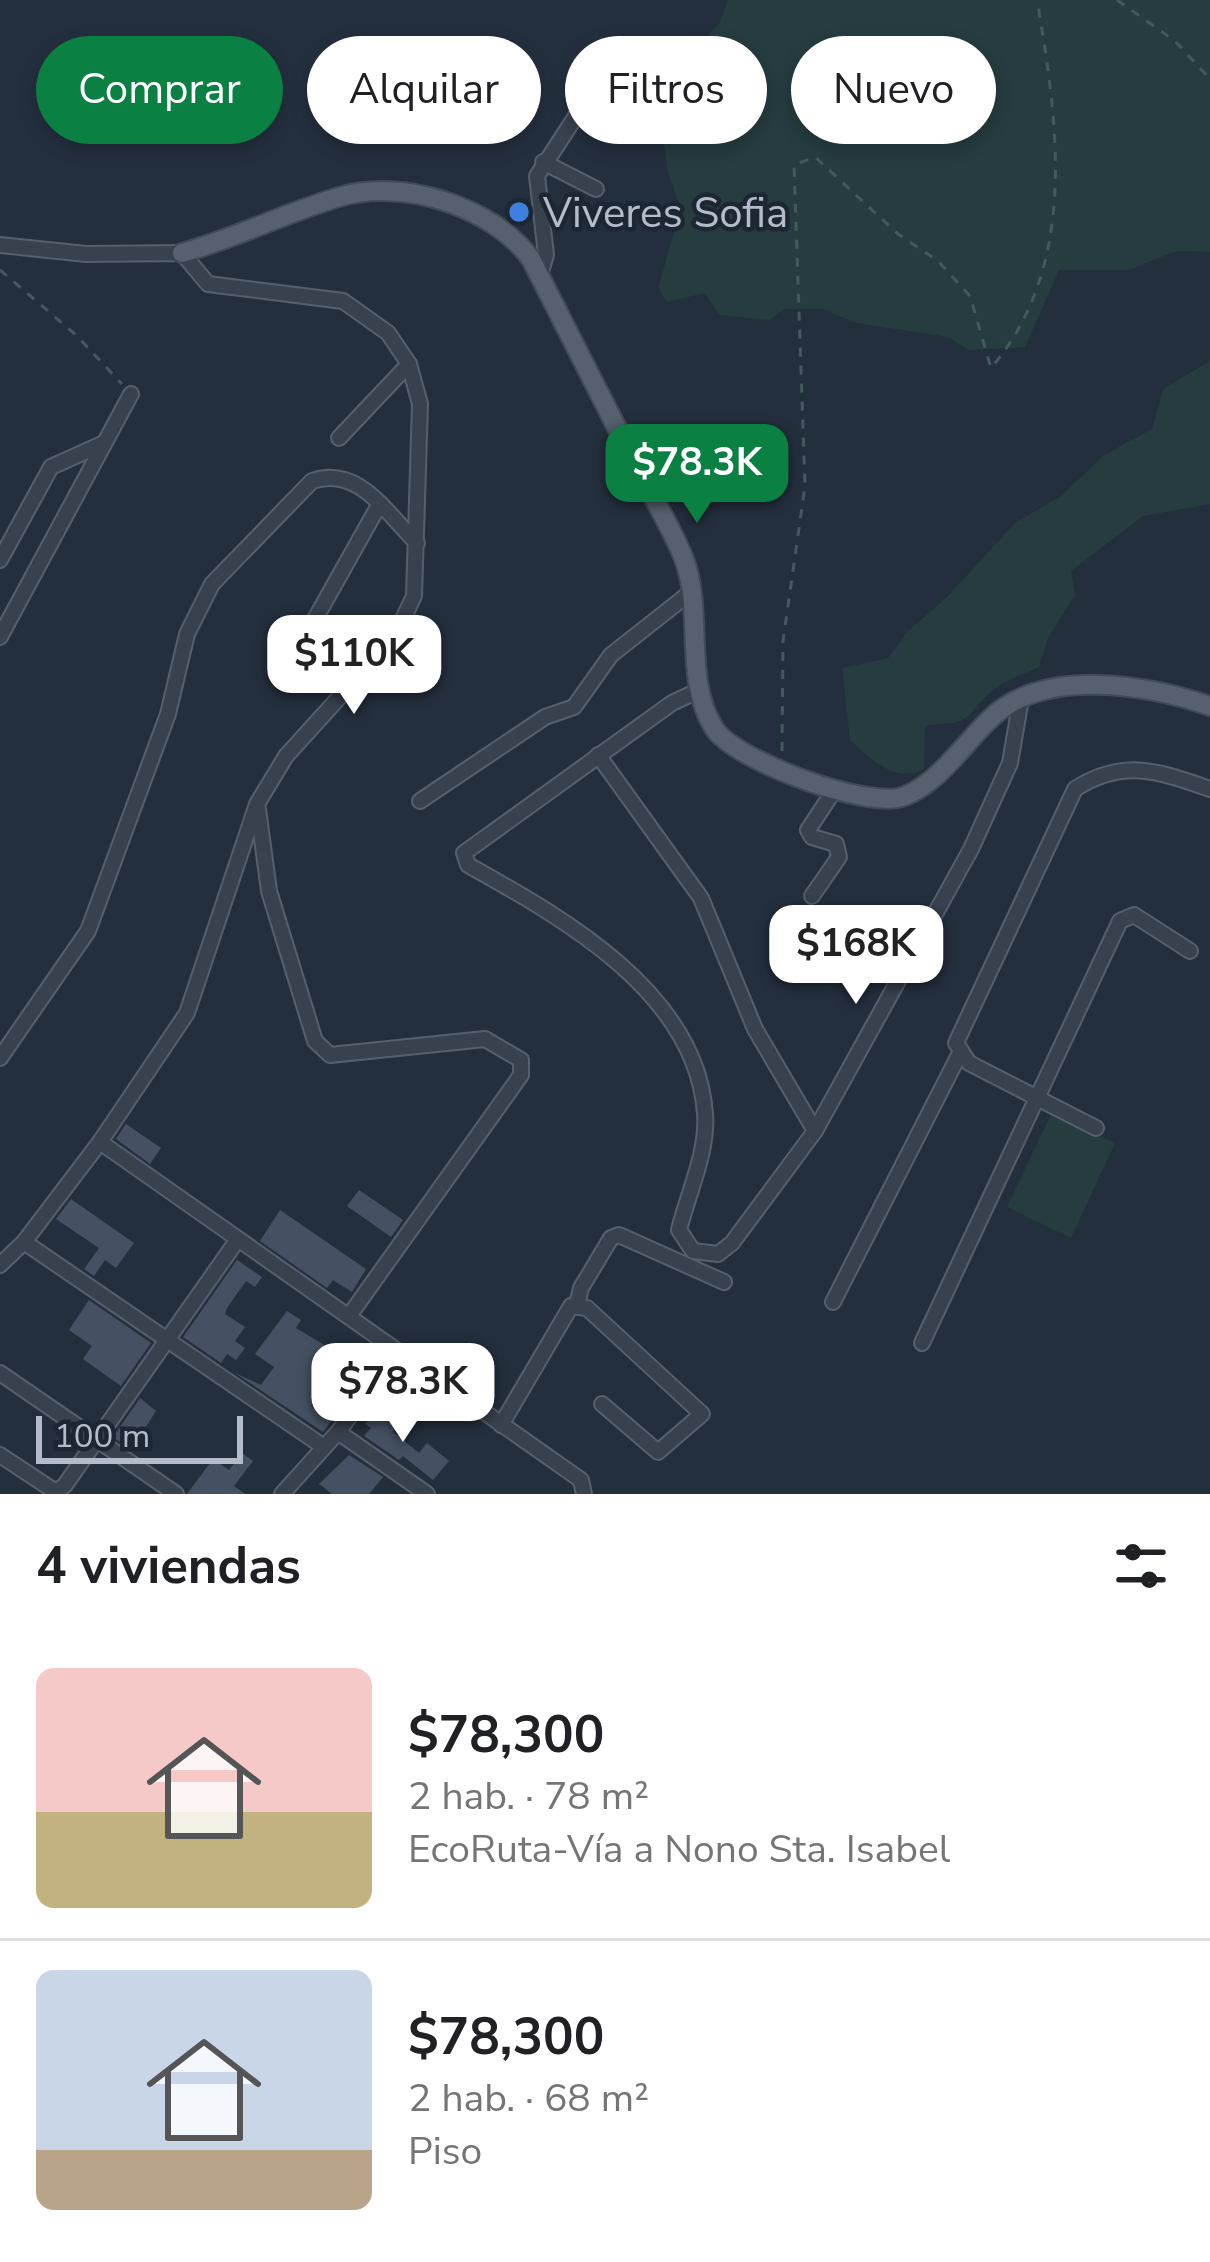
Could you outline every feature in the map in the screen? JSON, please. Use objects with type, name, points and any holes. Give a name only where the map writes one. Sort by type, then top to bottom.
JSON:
[{"type":"main road","points":[[182,253],[338,197],[398,193],[472,213],[514,239],[539,275],[685,560],[700,690],[720,737],[783,771],[865,798],[906,796],[992,717],[1022,699],[1053,689],[1103,686],[1210,706]]},
{"type":"street","points":[[539,275],[546,255],[538,176],[565,131]]},
{"type":"street","points":[[543,162],[596,189]]},
{"type":"street","points":[[0,245],[86,254],[182,253],[208,284],[343,301],[388,334],[409,364],[420,404],[413,596],[395,635],[286,756],[257,804],[187,1013],[100,1142],[25,1242],[0,1265]]},
{"type":"street","points":[[339,438],[409,364]]},
{"type":"street","points":[[0,638],[131,394]]},
{"type":"street","points":[[0,560],[51,466],[79,458],[107,440]]},
{"type":"street","points":[[0,1058],[88,931],[168,714],[188,634],[212,584],[312,482],[332,475],[350,477],[416,543]]},
{"type":"street","points":[[314,621],[379,505]]},
{"type":"street","points":[[420,801],[544,717],[574,707],[592,689],[611,655],[692,592]]},
{"type":"street","points":[[700,690],[672,703],[598,755],[467,849],[464,859],[623,964],[660,1009],[693,1064],[705,1114],[679,1230],[685,1243],[698,1253],[718,1254],[732,1243],[815,1131],[970,849],[1010,763],[1022,699]]},
{"type":"street","points":[[598,755],[701,898],[755,1029],[815,1131]]},
{"type":"street","points":[[1096,1128],[969,1064],[956,1043],[1075,789],[1101,772],[1136,769],[1210,789]]},
{"type":"street","points":[[812,896],[839,857],[836,844],[812,837],[808,830],[835,789]]},
{"type":"street","points":[[257,804],[269,891],[315,1041],[330,1054],[485,1039],[521,1060],[521,1075],[349,1316]]},
{"type":"street","points":[[922,1343],[1124,917],[1147,918],[1190,951]]},
{"type":"street","points":[[832,1302],[960,1053]]},
{"type":"street","points":[[100,1142],[236,1242],[581,1480],[584,1494]]},
{"type":"street","points":[[577,1305],[581,1288],[611,1238],[619,1235],[724,1282]]},
{"type":"street","points":[[25,1242],[324,1448]]},
{"type":"street","points":[[0,1455],[56,1492],[236,1242]]},
{"type":"street","points":[[501,1425],[566,1309],[577,1305],[586,1308],[702,1414],[662,1453],[602,1404]]},
{"type":"street","points":[[282,1494],[338,1432],[396,1353]]},
{"type":"street","points":[[0,1373],[176,1494]]},
{"type":"street","points":[[338,1432],[427,1494]]},
{"type":"path","points":[[783,771],[783,641],[805,486],[794,165],[815,157],[898,234],[938,261],[970,296],[991,368],[1012,343],[1050,250],[1056,187],[1054,110],[1037,0]]},
{"type":"path","points":[[1117,0],[1175,40],[1210,79]]},
{"type":"path","points":[[0,270],[76,334],[131,394]]},
{"type":"green space","points":[[728,0],[1210,0],[1210,252],[1176,251],[1129,270],[1059,270],[1025,347],[969,350],[948,337],[857,323],[822,309],[784,309],[770,320],[719,315],[705,293],[667,302],[658,288],[681,209],[664,144],[767,144],[767,36],[707,36],[719,24]]},
{"type":"green space","points":[[1210,361],[1210,504],[1143,516],[1071,571],[1075,595],[1048,638],[1039,667],[998,686],[961,721],[925,725],[924,769],[893,772],[850,740],[842,668],[888,658],[908,631],[946,598],[1015,523],[1061,496],[1104,455],[1152,429],[1163,389]]},
{"type":"green space","points":[[1052,1112],[1115,1143],[1071,1238],[1007,1207]]},
{"type":"building","points":[[126,1124],[161,1148],[150,1164],[116,1139]]},
{"type":"building","points":[[359,1190],[403,1220],[391,1237],[347,1206]]},
{"type":"building","points":[[71,1199],[134,1243],[116,1268],[105,1260],[94,1276],[84,1269],[99,1248],[56,1219]]},
{"type":"building","points":[[280,1210],[366,1269],[352,1292],[333,1280],[327,1288],[260,1241]]},
{"type":"building","points":[[237,1260],[262,1277],[255,1287],[246,1281],[227,1308],[225,1314],[245,1327],[235,1341],[245,1348],[236,1360],[227,1354],[221,1363],[183,1337]]},
{"type":"building","points":[[89,1300],[151,1343],[121,1386],[83,1359],[92,1346],[69,1330]]},
{"type":"building","points":[[287,1311],[301,1320],[296,1328],[346,1358],[311,1406],[332,1420],[323,1432],[235,1373],[261,1385],[274,1367],[255,1354]]},
{"type":"building","points":[[140,1398],[156,1411],[131,1450],[113,1437]]},
{"type":"building","points":[[379,1407],[401,1422],[393,1432],[419,1453],[427,1443],[449,1461],[433,1480],[403,1456],[399,1460],[364,1436],[371,1428],[365,1424]]},
{"type":"building","points":[[242,1453],[253,1461],[234,1486],[245,1494],[187,1494],[213,1459],[229,1470]]},
{"type":"building","points":[[349,1455],[383,1477],[369,1494],[332,1494],[319,1484]]},
{"type":"place","name":"Viveres Sofia","points":[[519,212]]}]
